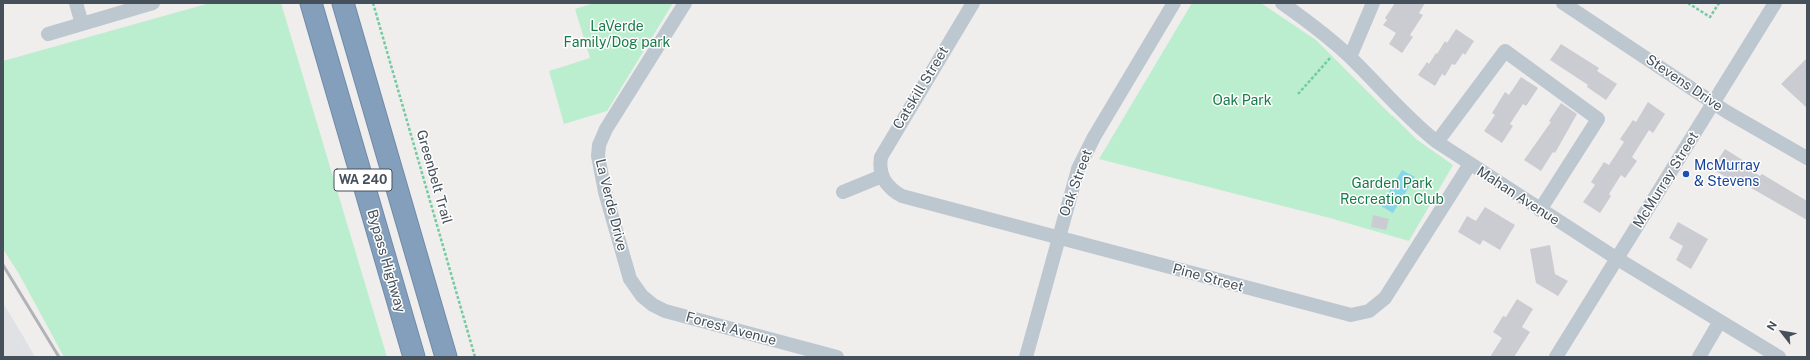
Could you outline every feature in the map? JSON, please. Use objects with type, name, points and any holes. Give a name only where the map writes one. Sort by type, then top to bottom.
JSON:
[{"type":"highway","name":"Bypass Highway","points":[[311,3],[414,357]]},
{"type":"highway","name":"WA 240","points":[[342,3],[446,357]]},
{"type":"street","points":[[76,3],[82,24]]},
{"type":"street","points":[[48,34],[153,3]]},
{"type":"street","name":"La Verde Drive","points":[[672,313],[658,308],[648,301],[634,287],[630,279],[605,192],[598,150],[606,129],[685,3]]},
{"type":"street","name":"Catskill Street","points":[[882,176],[880,163],[883,150],[972,3]]},
{"type":"street","name":"Oak Street","points":[[1026,357],[1070,195],[1085,152],[1174,3]]},
{"type":"street","name":"Mahan Avenue","points":[[1282,3],[1321,30],[1350,57],[1416,126],[1438,142],[1540,210],[1616,258],[1779,357]]},
{"type":"street","points":[[1350,57],[1373,3]]},
{"type":"street","name":"Stevens Drive","points":[[1563,3],[1714,103],[1807,158]]},
{"type":"street","name":"McMurray Street","points":[[1556,357],[1775,3]]},
{"type":"street","points":[[1438,142],[1505,51],[1598,119],[1540,210]]},
{"type":"street","name":"Pine Street","points":[[882,176],[888,186],[902,196],[1342,314],[1360,314],[1378,305],[1385,298],[1470,164]]},
{"type":"street","points":[[843,192],[882,176]]},
{"type":"street","name":"Forest Avenue","points":[[672,313],[837,357]]},
{"type":"street","points":[[1699,357],[1720,321]]},
{"type":"path","name":"Greenbelt Trail","points":[[373,3],[475,357]]},
{"type":"path","points":[[1688,3],[1710,17],[1719,3]]},
{"type":"path","points":[[1298,94],[1333,55]]},
{"type":"shaded area","points":[[3,303],[23,336],[35,357],[3,357]]},
{"type":"green space","points":[[210,3],[281,3],[387,357],[64,357],[19,274],[3,249],[3,61]]},
{"type":"green space","name":"LaVerde Family/Dog park","points":[[594,3],[673,3],[607,111],[564,124],[549,71],[590,58],[575,9]]},
{"type":"green space","name":"Oak Park","points":[[1192,3],[1261,3],[1316,40],[1416,139],[1453,165],[1409,241],[1330,218],[1099,159]]},
{"type":"water","points":[[1402,170],[1415,177],[1393,213],[1381,206]]},
{"type":"building","points":[[1395,3],[1425,3],[1419,13],[1423,15],[1410,35],[1413,37],[1402,53],[1389,44],[1396,33],[1383,25],[1387,20],[1385,18]]},
{"type":"building","points":[[1456,29],[1474,41],[1465,55],[1463,53],[1455,65],[1452,64],[1445,76],[1442,74],[1435,86],[1418,75],[1427,62],[1429,64],[1436,53],[1437,54],[1445,41],[1447,43]]},
{"type":"building","points":[[1561,44],[1599,68],[1597,71],[1617,84],[1606,100],[1587,87],[1588,85],[1550,60]]},
{"type":"building","points":[[1807,58],[1807,108],[1781,84]]},
{"type":"building","points":[[1521,77],[1538,88],[1526,106],[1523,104],[1510,124],[1513,126],[1502,143],[1484,131],[1495,115],[1492,113],[1505,92],[1509,95]]},
{"type":"building","points":[[1648,102],[1665,114],[1653,133],[1649,130],[1632,157],[1637,161],[1625,178],[1621,175],[1609,194],[1611,196],[1600,213],[1583,202],[1595,185],[1591,182],[1604,162],[1609,165],[1624,142],[1620,139],[1633,120],[1636,122]]},
{"type":"building","points":[[1561,103],[1577,114],[1555,153],[1553,152],[1541,171],[1524,160],[1551,122],[1549,121]]},
{"type":"building","points":[[1725,149],[1744,161],[1742,165],[1760,176],[1762,174],[1807,201],[1807,220],[1732,177],[1731,180],[1712,169]]},
{"type":"building","points":[[1485,207],[1515,225],[1500,250],[1483,240],[1480,245],[1458,232],[1467,216],[1476,221]]},
{"type":"building","points":[[1373,215],[1389,219],[1386,230],[1371,227]]},
{"type":"building","points":[[1678,222],[1708,239],[1691,269],[1676,260],[1683,246],[1669,238]]},
{"type":"building","points":[[1550,245],[1555,274],[1568,281],[1558,296],[1536,283],[1530,249]]},
{"type":"building","points":[[1517,299],[1533,309],[1522,327],[1530,332],[1514,357],[1490,357],[1502,338],[1493,332],[1503,316],[1506,317]]},
{"type":"railway","points":[[3,265],[59,357]]},
{"type":"place","name":"McMurray & Stevens","points":[[1686,174]]},
{"type":"park label","name":"Garden Park Recreation Club","points":[[1392,192]]}]
